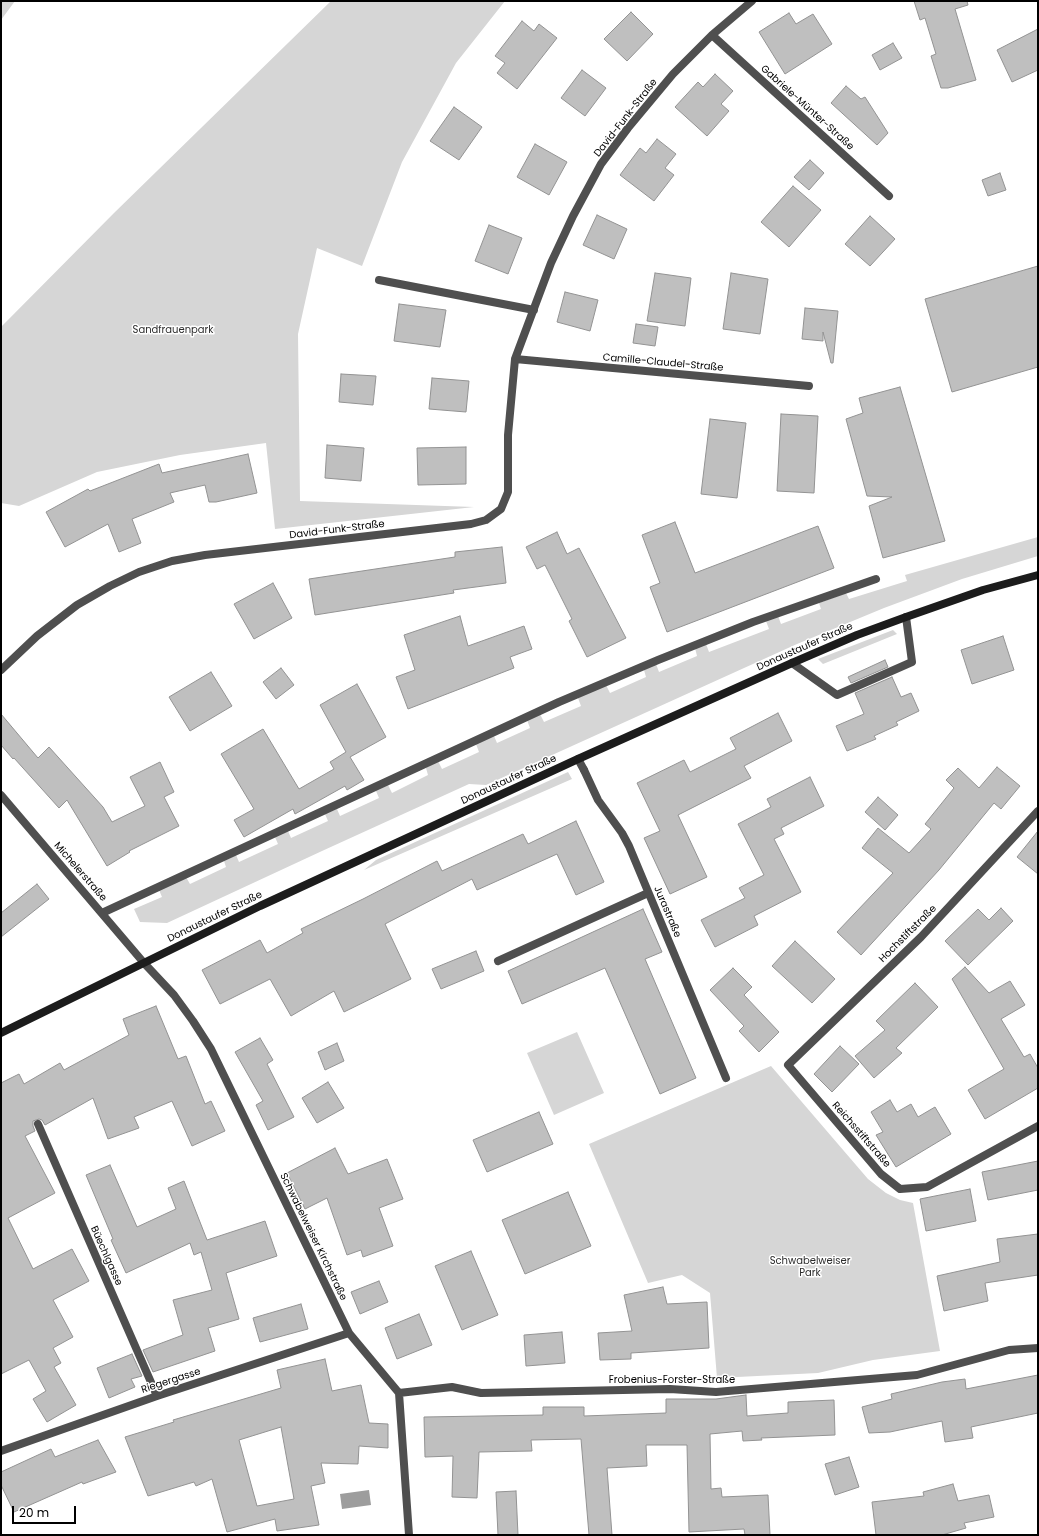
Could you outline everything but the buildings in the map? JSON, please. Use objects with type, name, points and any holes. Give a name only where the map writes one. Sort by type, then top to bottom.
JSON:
[{"type":"main road","name":"Donaustaufer Straße","points":[[1,1033],[260,906],[578,759],[792,663],[906,616],[983,590],[1038,575]]},
{"type":"street","name":"David-Funk-Straße","points":[[1,670],[37,636],[77,606],[110,586],[139,572],[172,561],[471,524],[486,520],[501,509],[508,492],[508,435],[515,359],[551,263],[573,216],[601,164],[628,128],[673,74],[746,2]]},
{"type":"street","name":"Gabriele-Münter-Straße","points":[[712,35],[889,196]]},
{"type":"street","points":[[379,280],[534,310]]},
{"type":"street","name":"Camille-Claudel-Straße","points":[[515,359],[809,386]]},
{"type":"street","points":[[102,913],[559,702],[650,663],[753,622],[876,579]]},
{"type":"street","points":[[792,663],[837,695],[912,662],[906,616]]},
{"type":"street","name":"Jurastraße","points":[[578,759],[598,800],[629,846],[726,1078]]},
{"type":"street","name":"Michelerstraße","points":[[1,795],[144,963]]},
{"type":"street","name":"Hochstiftstraße","points":[[788,1065],[921,937],[1038,811]]},
{"type":"street","points":[[498,961],[648,893]]},
{"type":"street","name":"Schwabelweiser Kirchstraße","points":[[144,963],[174,995],[194,1022],[211,1049],[349,1333],[399,1393]]},
{"type":"street","name":"Reichsstiftstraße","points":[[788,1065],[881,1174],[900,1189],[927,1187],[1038,1126]]},
{"type":"street","name":"Büechlgasse","points":[[38,1124],[157,1396]]},
{"type":"street","name":"Riegergasse","points":[[1,1451],[157,1396],[349,1333]]},
{"type":"street","name":"Frobenius-Forster-Straße","points":[[399,1393],[452,1387],[482,1394],[670,1389],[716,1392],[917,1375],[1009,1350],[1038,1348]]},
{"type":"street","points":[[399,1393],[410,1535]]},
{"type":"green space","points":[[1,1],[15,1],[1,20]]},
{"type":"green space","name":"Sandfrauenpark","points":[[331,1],[505,1],[456,63],[402,162],[362,266],[317,248],[298,334],[300,501],[474,507],[275,529],[266,443],[180,455],[97,472],[19,506],[1,503],[1,327],[114,213]]},
{"type":"green space","points":[[1038,537],[1038,556],[962,579],[884,608],[797,644],[486,785],[469,784],[167,923],[140,922],[134,909],[162,897],[159,890],[186,877],[190,884],[226,867],[224,861],[236,855],[239,862],[278,844],[275,837],[288,831],[291,838],[328,821],[325,814],[337,809],[340,816],[379,798],[376,791],[388,785],[392,793],[428,775],[426,768],[438,761],[442,769],[479,752],[476,744],[494,736],[497,743],[530,728],[527,720],[540,714],[544,722],[581,706],[578,698],[606,685],[610,693],[646,677],[644,670],[656,664],[659,672],[697,656],[695,648],[706,644],[709,652],[769,629],[766,621],[778,616],[781,624],[821,609],[819,603],[846,593],[849,599],[907,581],[905,575]]},
{"type":"green space","points":[[893,630],[897,634],[823,664],[818,659]]},
{"type":"green space","points":[[568,772],[572,779],[364,870],[376,860]]},
{"type":"green space","points":[[577,1032],[604,1093],[554,1115],[527,1053]]},
{"type":"green space","name":"Schwabelweiser Park","points":[[771,1066],[868,1179],[886,1193],[900,1200],[913,1203],[940,1351],[873,1360],[818,1373],[717,1378],[710,1293],[682,1275],[648,1283],[589,1144]]},
{"type":"shaded area","points":[[369,1490],[371,1505],[342,1509],[340,1494]]}]
